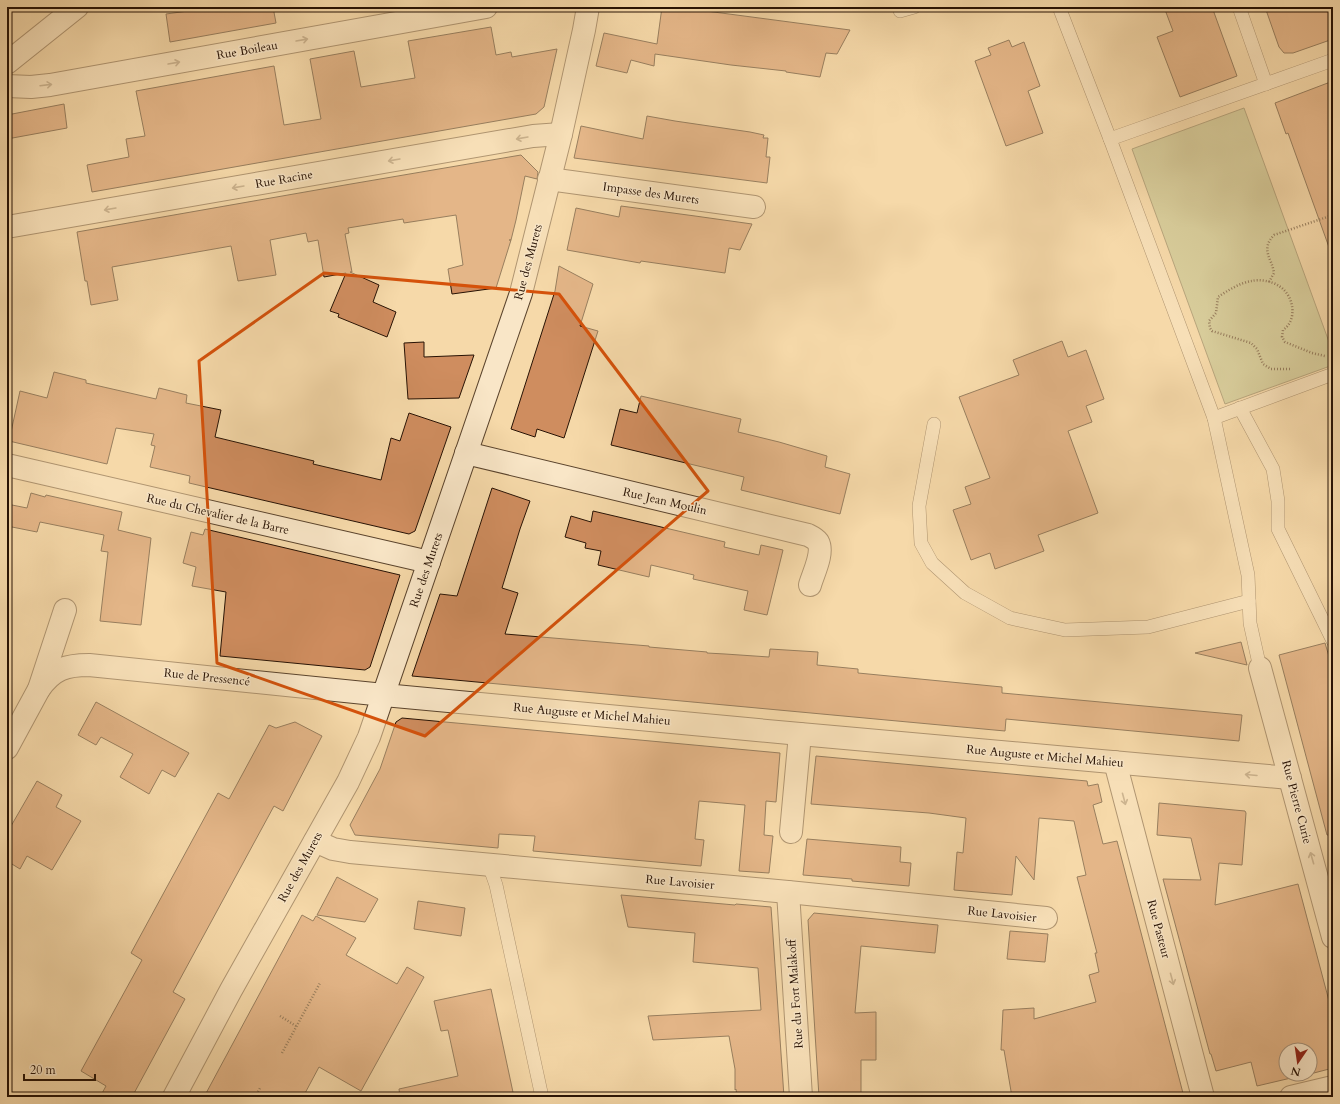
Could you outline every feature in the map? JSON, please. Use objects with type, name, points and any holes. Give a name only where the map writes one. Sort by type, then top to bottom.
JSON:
[{"type":"street","points":[[7,63],[77,7]]},
{"type":"street","name":"Rue Boileau","points":[[7,86],[31,87],[50,85],[486,7]]},
{"type":"street","name":"Rue des Murets","points":[[174,1097],[231,990],[356,768],[369,736],[521,293],[560,134],[588,7]]},
{"type":"street","name":"Rue Racine","points":[[7,227],[525,138],[560,134]]},
{"type":"street","name":"Impasse des Murets","points":[[549,178],[754,207]]},
{"type":"street","name":"Rue Jean Moulin","points":[[466,453],[808,535],[815,538],[820,550],[810,585]]},
{"type":"street","name":"Rue du Chevalier de la Barre","points":[[7,465],[429,562]]},
{"type":"street","points":[[7,748],[39,689],[65,610]]},
{"type":"street","name":"Rue de Pressencé","points":[[39,689],[51,674],[60,669],[69,666],[89,665],[384,695]]},
{"type":"street","name":"Rue Pierre Curie","points":[[1260,668],[1290,778],[1327,888],[1333,937]]},
{"type":"street","name":"Rue Auguste et Michel Mahieu","points":[[384,695],[1290,778]]},
{"type":"street","points":[[791,832],[800,734]]},
{"type":"street","name":"Rue Pasteur","points":[[1115,762],[1203,1097]]},
{"type":"street","name":"Rue Lavoisier","points":[[315,841],[333,849],[350,852],[788,892],[1046,918]]},
{"type":"street","name":"Rue du Fort Malakoff","points":[[788,892],[801,1097]]},
{"type":"street","points":[[1291,1097],[1333,1086]]},
{"type":"lane","points":[[898,7],[900,11],[914,7]]},
{"type":"lane","points":[[1059,7],[1214,418],[1248,574],[1250,623],[1260,668]]},
{"type":"lane","points":[[1239,7],[1266,84]]},
{"type":"lane","points":[[1110,139],[1333,60]]},
{"type":"lane","points":[[1214,418],[1333,374]]},
{"type":"lane","points":[[1240,408],[1273,469],[1278,501],[1278,529],[1333,641]]},
{"type":"lane","points":[[934,424],[919,506],[921,543],[932,563],[965,593],[1010,618],[1065,630],[1148,627],[1249,601]]},
{"type":"lane","points":[[489,865],[496,885],[542,1097]]},
{"type":"path","points":[[1269,282],[1274,274],[1273,264],[1266,248],[1269,240],[1274,235],[1333,215]]},
{"type":"path","points":[[1293,369],[1271,369],[1263,364],[1257,349],[1251,343],[1212,331],[1209,321],[1216,313],[1218,297],[1228,290],[1252,280],[1269,282],[1279,286],[1288,294],[1292,305],[1292,319],[1289,326],[1283,330],[1282,337],[1285,342],[1312,353],[1328,357],[1325,361]]},
{"type":"path","points":[[282,1053],[320,983]]},
{"type":"path","points":[[280,1016],[296,1026]]},
{"type":"path","points":[[255,1097],[260,1088]]},
{"type":"highlighted area","points":[[324,273],[559,294],[708,491],[425,736],[217,663],[199,361]]},
{"type":"green space","points":[[1244,108],[1333,353],[1333,365],[1225,404],[1132,149]]},
{"type":"building","points":[[187,7],[273,7],[276,23],[170,42],[166,14],[188,11]]},
{"type":"building","points":[[662,7],[691,9],[850,30],[837,54],[826,53],[820,77],[786,71],[655,54],[654,66],[631,60],[627,73],[596,66],[604,33],[657,44]]},
{"type":"building","points":[[1164,7],[1212,7],[1237,76],[1180,97],[1157,37],[1173,31]]},
{"type":"building","points":[[1265,7],[1333,7],[1333,39],[1293,53],[1284,53],[1279,47]]},
{"type":"building","points":[[491,27],[496,55],[511,52],[512,57],[557,49],[544,107],[536,114],[92,192],[87,165],[129,157],[126,139],[145,136],[136,91],[274,66],[284,125],[321,119],[310,59],[354,51],[361,87],[415,78],[408,41]]},
{"type":"building","points":[[1009,40],[1012,47],[1024,42],[1040,86],[1028,91],[1043,133],[1006,146],[975,61],[991,55],[988,48]]},
{"type":"building","points":[[1333,81],[1333,249],[1330,250],[1288,133],[1286,134],[1275,103]]},
{"type":"building","points":[[64,104],[67,128],[7,139],[7,115]]},
{"type":"building","points":[[647,116],[764,135],[763,138],[768,138],[766,157],[770,157],[767,183],[574,158],[581,126],[643,139]]},
{"type":"building","points":[[521,155],[538,172],[537,179],[525,176],[511,240],[496,288],[452,294],[448,269],[463,265],[456,215],[404,223],[403,219],[348,228],[349,233],[345,234],[352,272],[350,272],[379,285],[373,302],[396,312],[387,337],[338,317],[339,314],[330,311],[346,273],[324,277],[318,240],[308,242],[306,233],[270,240],[276,275],[238,281],[231,246],[112,267],[118,300],[91,305],[87,281],[85,281],[77,232]]},
{"type":"building","points":[[621,206],[752,224],[740,250],[729,248],[725,273],[641,261],[640,263],[567,250],[576,208],[619,217]]},
{"type":"building","points":[[559,266],[593,284],[580,326],[598,331],[564,438],[537,429],[535,437],[511,429],[555,291]]},
{"type":"building","points":[[1062,341],[1068,357],[1086,350],[1104,399],[1086,406],[1092,422],[1068,431],[1098,513],[1038,535],[1044,551],[995,569],[990,553],[971,560],[953,510],[971,504],[965,487],[990,478],[959,397],[1019,375],[1013,360]]},
{"type":"building","points":[[424,342],[424,357],[474,355],[459,398],[408,399],[404,343]]},
{"type":"building","points":[[54,372],[86,380],[86,383],[156,399],[159,388],[187,395],[186,403],[221,410],[215,437],[314,461],[313,464],[381,480],[391,438],[400,441],[409,413],[451,427],[415,531],[409,534],[189,483],[190,476],[150,467],[155,446],[151,445],[154,434],[116,428],[107,464],[9,441],[20,391],[47,398]]},
{"type":"building","points":[[641,396],[741,419],[738,432],[827,456],[825,467],[850,474],[840,514],[741,490],[744,477],[611,445],[620,409],[637,413]]},
{"type":"building","points":[[492,488],[530,501],[502,588],[518,593],[505,634],[649,646],[707,653],[769,657],[770,649],[818,652],[817,665],[858,669],[858,673],[1002,687],[1002,693],[1242,715],[1239,741],[1006,719],[1005,731],[412,676],[440,594],[457,596]]},
{"type":"building","points":[[31,493],[122,512],[118,530],[151,538],[141,625],[100,621],[108,552],[101,551],[104,535],[40,522],[37,532],[7,526],[7,504],[27,508]]},
{"type":"building","points":[[593,511],[725,542],[724,547],[759,555],[761,545],[783,550],[767,615],[744,610],[748,591],[693,579],[694,575],[651,565],[649,577],[598,565],[601,551],[585,548],[586,543],[565,537],[571,516],[591,522]]},
{"type":"building","points":[[205,529],[400,575],[370,667],[365,670],[220,656],[226,592],[192,586],[196,567],[183,563],[191,532],[203,535]]},
{"type":"building","points":[[1241,642],[1247,665],[1195,653]]},
{"type":"building","points":[[1325,643],[1333,670],[1333,835],[1327,835],[1279,655]]},
{"type":"building","points":[[96,702],[189,753],[175,777],[162,770],[149,794],[120,777],[133,754],[101,737],[96,745],[78,735]]},
{"type":"building","points":[[402,718],[780,753],[776,802],[766,801],[764,835],[773,836],[769,873],[739,871],[745,805],[699,801],[695,839],[704,840],[701,866],[533,851],[535,836],[499,834],[498,848],[355,835],[350,825],[380,769],[396,722]]},
{"type":"building","points":[[295,722],[322,736],[283,811],[274,806],[173,992],[185,999],[132,1097],[100,1097],[106,1086],[81,1071],[142,960],[131,953],[218,793],[229,799],[269,725],[276,728]]},
{"type":"building","points":[[816,756],[1087,781],[1088,786],[1098,784],[1102,802],[1093,805],[1103,844],[1117,841],[1184,1097],[1012,1097],[1004,1050],[1001,1050],[1003,1010],[1034,1008],[1034,1019],[1096,1002],[1089,975],[1099,972],[1095,953],[1097,953],[1077,877],[1086,875],[1074,821],[1039,818],[1034,880],[1016,856],[1012,895],[954,890],[957,852],[963,853],[966,818],[929,813],[811,804]]},
{"type":"building","points":[[37,781],[62,795],[56,807],[81,821],[52,870],[27,856],[20,869],[7,861],[7,833]]},
{"type":"building","points":[[1159,803],[1245,811],[1242,865],[1219,863],[1215,905],[1298,884],[1333,1016],[1333,1068],[1318,1072],[1318,1042],[1278,1042],[1278,1081],[1257,1086],[1251,1062],[1216,1071],[1210,1054],[1163,879],[1201,880],[1191,838],[1157,835]]},
{"type":"building","points":[[807,839],[901,847],[900,862],[911,863],[909,886],[803,875]]},
{"type":"building","points":[[337,877],[378,899],[365,922],[317,915]]},
{"type":"building","points":[[621,895],[771,907],[784,1097],[737,1097],[736,1089],[735,1090],[735,1069],[729,1036],[653,1040],[648,1016],[761,1010],[758,968],[693,962],[695,933],[628,927]]},
{"type":"building","points":[[418,901],[465,908],[461,936],[414,929]]},
{"type":"building","points":[[814,913],[938,925],[935,953],[861,946],[855,1013],[876,1012],[876,1060],[861,1060],[861,1097],[819,1097],[808,920]]},
{"type":"building","points":[[302,915],[313,921],[316,916],[356,938],[346,955],[397,984],[407,967],[424,977],[361,1091],[319,1067],[303,1097],[204,1097]]},
{"type":"building","points":[[1010,931],[1048,934],[1045,962],[1007,959]]},
{"type":"building","points":[[491,989],[514,1097],[400,1097],[399,1089],[458,1076],[448,1030],[441,1031],[434,1001]]}]
